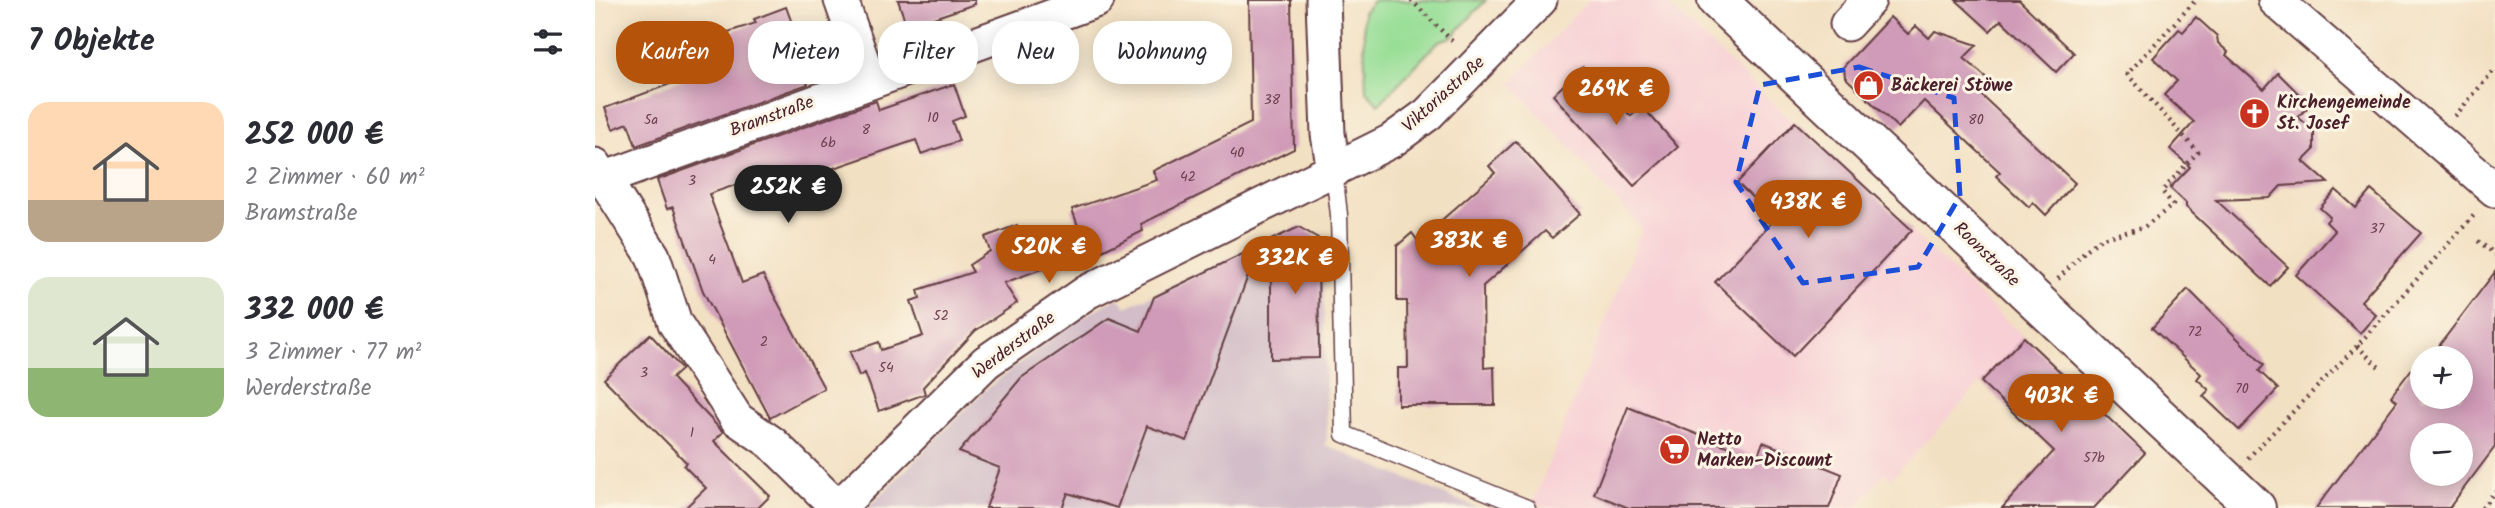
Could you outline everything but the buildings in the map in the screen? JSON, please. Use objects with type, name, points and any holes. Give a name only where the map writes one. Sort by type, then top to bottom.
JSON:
[{"type":"street","points":[[841,0],[869,80]]},
{"type":"street","name":"Bramstraße","points":[[601,172],[1097,0]]},
{"type":"street","points":[[1323,0],[1328,134],[1334,171]]},
{"type":"street","name":"Viktoriastraße","points":[[1334,171],[1391,141],[1428,114],[1540,0]]},
{"type":"street","name":"Roonstraße","points":[[1717,0],[2256,508]]},
{"type":"street","points":[[1847,24],[1869,0]]},
{"type":"street","points":[[2275,0],[2435,138],[2486,201]]},
{"type":"street","name":"Werderstraße","points":[[838,508],[986,362],[1087,292],[1334,171]]},
{"type":"street","points":[[601,172],[653,256],[675,323],[737,419],[772,443],[838,508]]},
{"type":"lane","points":[[1334,171],[1339,215],[1344,434],[1527,508]]},
{"type":"path","points":[[1411,0],[1477,66]]},
{"type":"path","points":[[2036,303],[2085,250],[2102,238],[2143,228],[2173,205],[2162,191],[2198,152],[2127,74],[2196,0]]},
{"type":"path","points":[[2435,138],[2495,69]]},
{"type":"path","points":[[2226,481],[2357,346],[2486,201]]},
{"type":"path","points":[[2478,241],[2495,254]]},
{"type":"path","points":[[2357,346],[2380,368]]},
{"type":"path","points":[[2482,508],[2495,491]]},
{"type":"highlighted area","points":[[1859,67],[1954,98],[1960,196],[1918,267],[1803,283],[1736,182],[1760,85]]},
{"type":"shaded area","points":[[1589,0],[1663,0],[2024,337],[1891,479],[1885,472],[1856,508],[1547,508],[1533,503],[1642,229],[1511,83]]},
{"type":"shaded area","points":[[1299,226],[1315,234],[1323,245],[1325,445],[1477,508],[868,508],[985,390],[1072,323],[1119,297],[1126,307]]},
{"type":"green space","points":[[1374,0],[1486,0],[1452,37],[1439,41],[1379,104],[1366,91],[1363,12]]},
{"type":"place","name":"Bäckerei Stöwe","points":[[1868,86]]},
{"type":"place","name":"Kirchengemeinde St. Josef","points":[[2254,113]]},
{"type":"place","name":"Netto Marken-Discount","points":[[1674,450]]}]
